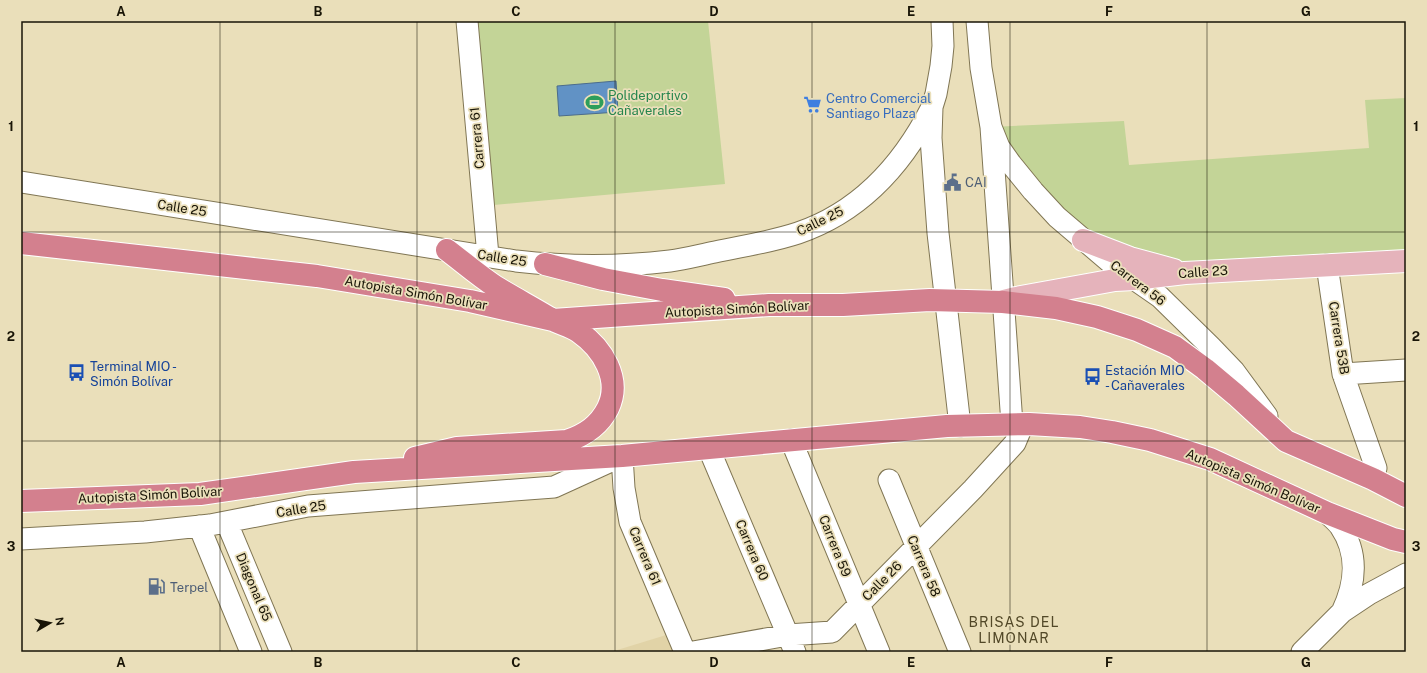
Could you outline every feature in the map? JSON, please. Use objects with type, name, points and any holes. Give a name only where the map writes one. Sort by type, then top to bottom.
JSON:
[{"type":"highway","name":"Autopista Simón Bolívar","points":[[21,243],[317,276],[470,301],[553,320],[769,305],[843,305],[946,300],[1003,302],[1056,308],[1097,317],[1137,330],[1175,347],[1236,394],[1286,441],[1373,479],[1406,496]]},
{"type":"highway","points":[[354,472],[457,448],[566,441],[578,438],[590,431],[598,423],[609,405],[612,386],[609,368],[600,352],[579,332],[553,320],[494,285],[447,250]]},
{"type":"highway","points":[[545,264],[603,279],[662,290],[769,305]]},
{"type":"highway","name":"Autopista Simón Bolívar","points":[[21,501],[200,494],[354,472],[622,456],[960,426],[1018,424],[1080,427],[1150,440],[1210,459],[1327,513],[1393,539],[1406,542]]},
{"type":"main road","points":[[1084,240],[1130,258],[1185,272]]},
{"type":"main road","name":"Calle 23","points":[[1003,302],[1016,298],[1115,280],[1185,272],[1406,261]]},
{"type":"street","name":"Carrera 61","points":[[467,21],[488,256]]},
{"type":"street","points":[[942,21],[943,46],[936,94],[932,107],[932,138],[938,233],[960,426]]},
{"type":"street","name":"Carrera 56","points":[[977,21],[981,68],[991,127],[1003,302],[1018,424]]},
{"type":"street","name":"Calle 25","points":[[21,182],[447,250],[545,264],[608,266],[671,261],[771,241],[818,224],[847,208],[868,192],[897,163],[910,146],[932,107]]},
{"type":"street","name":"Carrera 56","points":[[991,127],[999,147],[1011,164],[1057,217],[1111,263],[1160,297],[1211,346],[1234,371],[1286,441]]},
{"type":"street","name":"Carrera 53B","points":[[1327,265],[1342,374],[1376,468],[1373,479]]},
{"type":"street","points":[[1342,374],[1406,370]]},
{"type":"street","name":"Calle 26","points":[[693,652],[792,644],[832,632],[973,489],[1015,443],[1018,424]]},
{"type":"street","name":"Carrera 59","points":[[791,440],[879,652]]},
{"type":"street","name":"Carrera 60","points":[[709,449],[792,644]]},
{"type":"street","name":"Carrera 61","points":[[622,456],[624,488],[630,522],[684,652]]},
{"type":"street","name":"Calle 25","points":[[21,539],[145,532],[226,523],[308,506],[554,488],[622,456]]},
{"type":"street","name":"Carrera 58","points":[[889,480],[960,652]]},
{"type":"street","points":[[1327,513],[1339,526],[1348,542],[1353,560],[1354,578],[1350,596],[1342,612]]},
{"type":"street","name":"Diagonal 65","points":[[226,523],[281,652]]},
{"type":"street","points":[[199,526],[251,652]]},
{"type":"street","points":[[1302,652],[1342,612],[1369,594],[1406,574]]},
{"type":"shaded area","points":[[676,632],[685,652],[614,652],[614,651]]},
{"type":"green space","name":"Polideportivo Cañaverales","points":[[467,21],[708,21],[725,184],[483,206]]},
{"type":"green space","points":[[1406,98],[1406,261],[1185,273],[1083,240],[991,127],[1124,121],[1129,165],[1369,148],[1365,100]]},
{"type":"water","points":[[616,81],[618,112],[559,116],[557,86]]},
{"type":"place","name":"Polideportivo Cañaverales","points":[[595,102]]},
{"type":"place","name":"Centro Comercial Santiago Plaza","points":[[813,105]]},
{"type":"place","name":"CAI","points":[[952,182]]},
{"type":"place","name":"Terminal MIO - Simón Bolívar","points":[[77,373]]},
{"type":"place","name":"Estación MIO - Cañaverales","points":[[1092,377]]},
{"type":"place","name":"Terpel","points":[[157,587]]},
{"type":"district","name":"BRISAS DEL LIMONAR","points":[[1014,630]]}]
